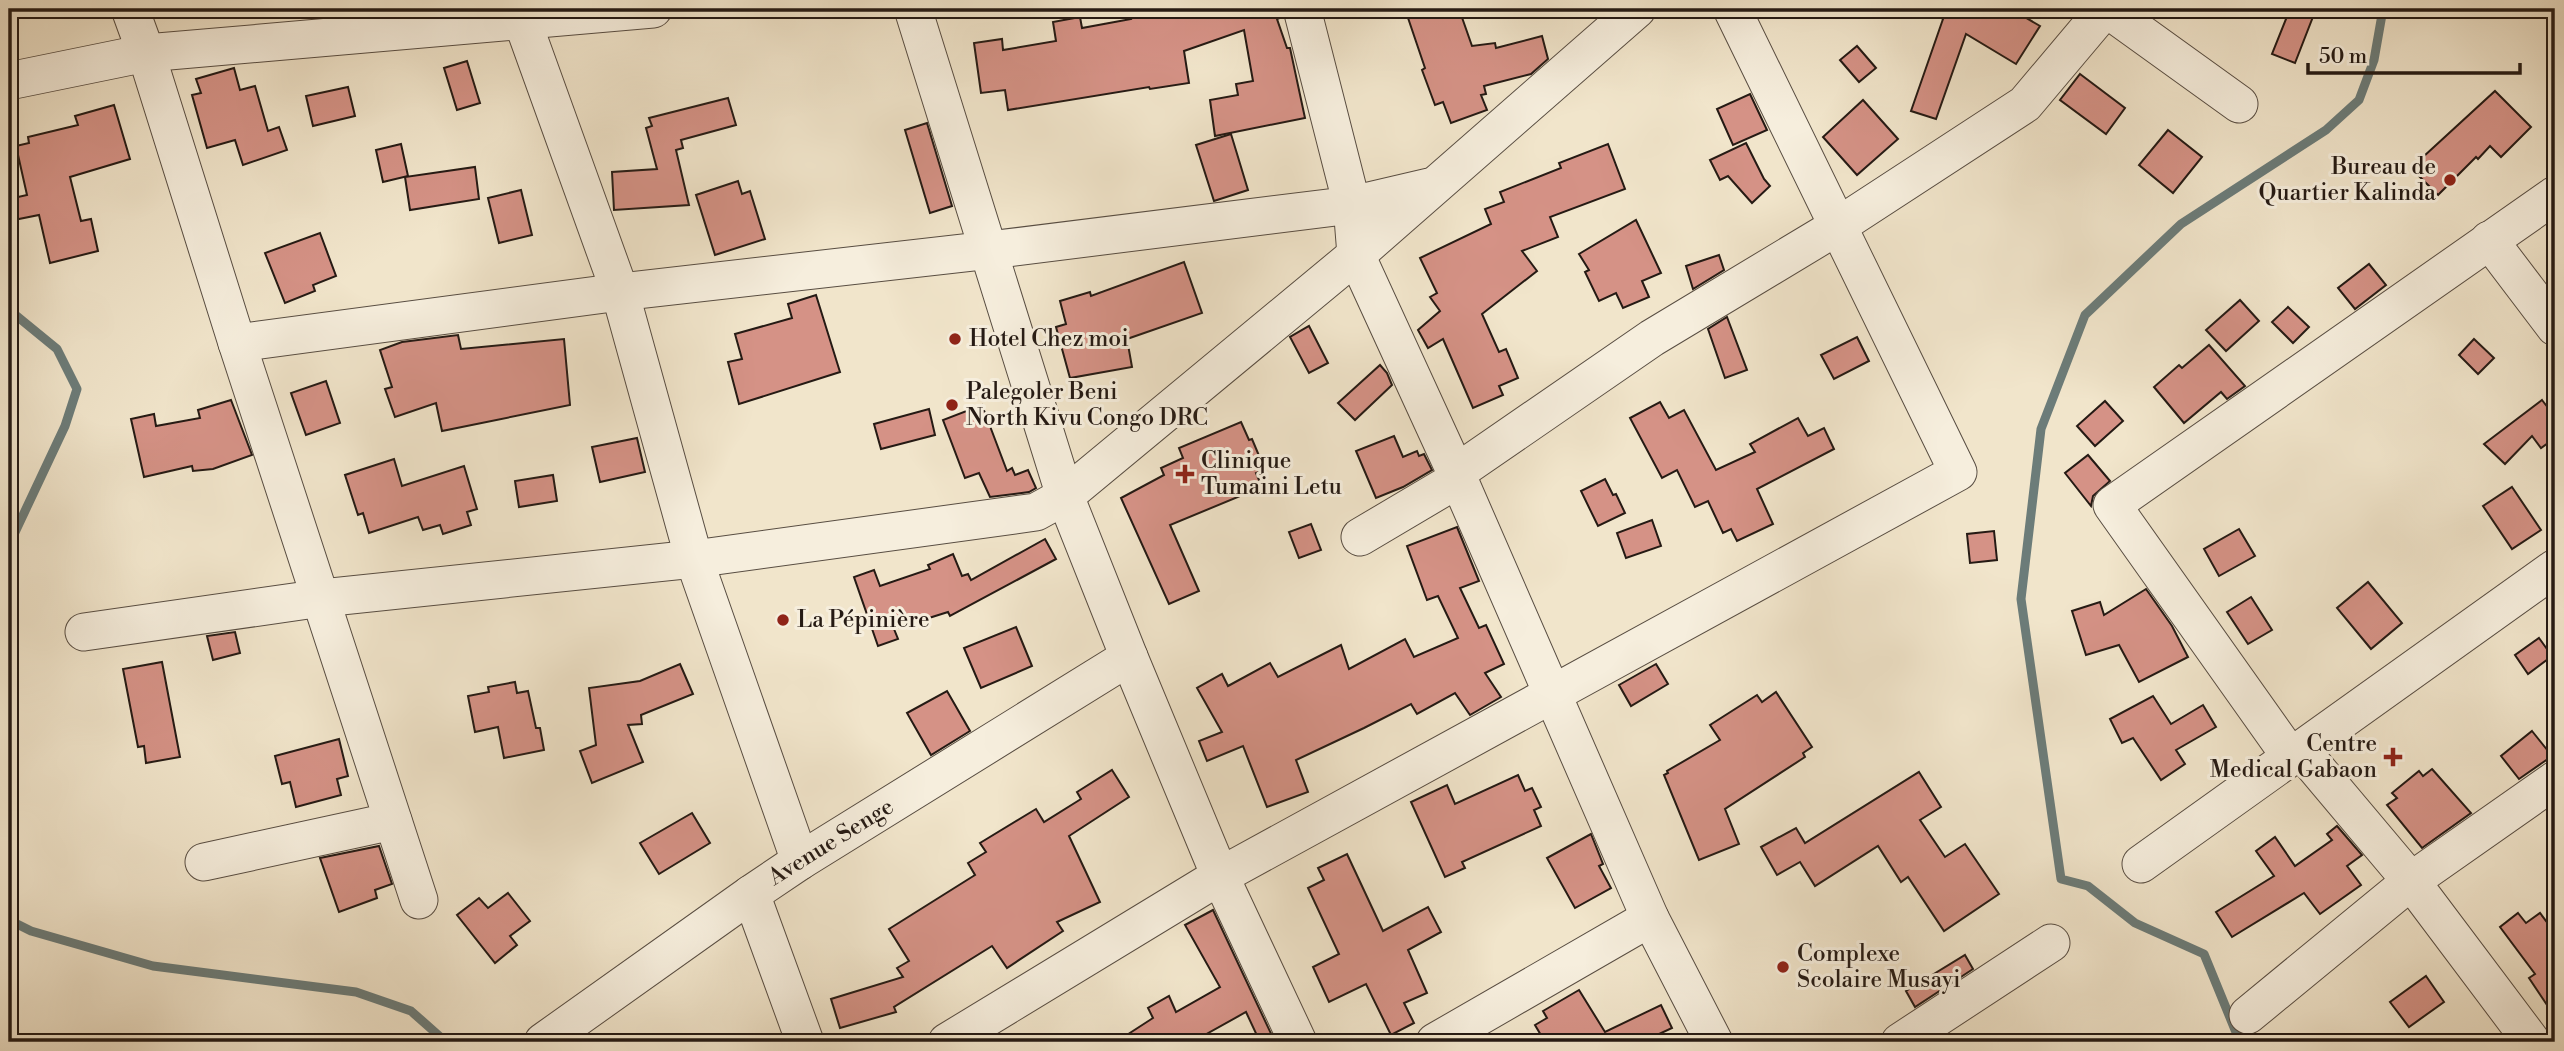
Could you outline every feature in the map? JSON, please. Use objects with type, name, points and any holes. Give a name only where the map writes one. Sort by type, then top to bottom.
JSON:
[{"type":"street","points":[[130,9],[419,900]]},
{"type":"street","points":[[9,81],[146,53],[520,15],[653,9]]},
{"type":"street","points":[[913,9],[1065,496],[1220,876],[1298,1042]]},
{"type":"street","points":[[1302,9],[1352,205],[1356,255],[1457,476],[1650,918],[1714,1042]]},
{"type":"street","points":[[84,632],[322,598],[694,559],[1036,512],[1065,496],[1356,255],[1637,9]]},
{"type":"street","points":[[947,1042],[1220,876],[1958,472],[1732,9]]},
{"type":"street","points":[[1360,537],[1457,476],[1652,338],[1839,226],[2025,104],[2106,9],[2239,104]]},
{"type":"street","points":[[520,15],[620,292],[694,559],[800,861]]},
{"type":"street","points":[[237,344],[620,292],[1352,205],[1433,186]]},
{"type":"street","points":[[2532,1042],[2412,881],[2295,752],[2112,505],[2555,195]]},
{"type":"street","points":[[2489,240],[2555,327]]},
{"type":"street","points":[[2141,864],[2555,568]]},
{"type":"street","name":"Avenue Senge","points":[[543,1042],[800,861],[1129,657]]},
{"type":"street","points":[[2248,1015],[2412,881],[2555,779]]},
{"type":"street","points":[[204,862],[393,821]]},
{"type":"street","points":[[751,894],[805,1042]]},
{"type":"street","points":[[1435,1042],[1650,918]]},
{"type":"street","points":[[1900,1042],[2051,943]]},
{"type":"building","points":[[1128,9],[1282,9],[1282,17],[1277,19],[1287,48],[1290,48],[1305,118],[1215,136],[1210,100],[1238,95],[1236,84],[1253,81],[1244,30],[1184,51],[1189,83],[1008,110],[1005,90],[981,93],[974,43],[1002,39],[1003,50],[1056,41],[1053,22],[1080,17],[1082,28],[1131,19]]},
{"type":"building","points":[[1405,9],[1459,9],[1472,46],[1495,43],[1496,48],[1542,36],[1548,59],[1531,74],[1484,86],[1486,94],[1481,95],[1487,110],[1451,123],[1443,102],[1435,105]]},
{"type":"building","points":[[1926,9],[2011,9],[2040,26],[2016,64],[1966,34],[1936,119],[1911,111],[1943,19]]},
{"type":"building","points":[[2290,9],[2316,9],[2295,63],[2272,54]]},
{"type":"building","points":[[1857,46],[1876,68],[1859,82],[1840,60]]},
{"type":"building","points":[[467,61],[480,103],[457,110],[444,68]]},
{"type":"building","points":[[234,68],[240,90],[255,86],[268,131],[279,127],[287,150],[243,165],[235,140],[207,148],[192,95],[201,93],[196,79]]},
{"type":"building","points":[[2080,74],[2125,108],[2106,134],[2060,100]]},
{"type":"building","points":[[348,87],[355,116],[313,126],[306,96]]},
{"type":"building","points":[[2495,91],[2531,127],[2501,157],[2490,146],[2438,195],[2411,168]]},
{"type":"building","points":[[1750,94],[1767,130],[1733,145],[1717,109]]},
{"type":"building","points":[[728,98],[736,125],[681,140],[683,148],[676,150],[689,205],[614,210],[612,172],[657,169],[646,128],[652,126],[649,118]]},
{"type":"building","points":[[1863,100],[1898,139],[1857,175],[1823,137]]},
{"type":"building","points":[[114,105],[130,159],[70,177],[81,221],[91,219],[98,251],[50,263],[39,215],[9,221],[9,199],[27,195],[16,146],[29,143],[28,137],[78,125],[75,116]]},
{"type":"building","points":[[927,123],[952,206],[930,213],[905,130]]},
{"type":"building","points":[[2168,130],[2202,157],[2173,193],[2139,165]]},
{"type":"building","points":[[1231,134],[1248,190],[1214,201],[1196,145]]},
{"type":"building","points":[[1746,143],[1770,186],[1752,203],[1728,176],[1720,180],[1710,160]]},
{"type":"building","points":[[401,144],[408,176],[383,182],[376,150]]},
{"type":"building","points":[[1608,144],[1625,189],[1550,217],[1558,237],[1522,251],[1537,271],[1482,314],[1499,352],[1506,349],[1518,378],[1499,386],[1503,395],[1473,408],[1443,339],[1428,348],[1418,330],[1440,311],[1430,297],[1437,293],[1420,258],[1491,224],[1485,209],[1504,202],[1500,192],[1561,168],[1559,163]]},
{"type":"building","points":[[475,167],[479,199],[410,210],[405,177]]},
{"type":"building","points":[[738,181],[742,194],[750,191],[765,239],[715,255],[696,195]]},
{"type":"building","points":[[521,190],[532,235],[499,243],[488,198]]},
{"type":"building","points":[[1636,220],[1661,273],[1642,281],[1649,297],[1623,308],[1616,293],[1599,301],[1585,272],[1589,270],[1579,254]]},
{"type":"building","points":[[320,233],[336,276],[313,285],[315,291],[285,303],[265,253]]},
{"type":"building","points":[[1719,255],[1724,270],[1693,289],[1686,266]]},
{"type":"building","points":[[1184,262],[1202,313],[1127,339],[1132,367],[1070,378],[1056,327],[1066,324],[1060,301],[1090,292],[1091,296]]},
{"type":"building","points":[[2369,264],[2386,285],[2355,309],[2338,288]]},
{"type":"building","points":[[816,295],[840,372],[739,404],[728,362],[742,359],[735,334],[792,318],[788,304]]},
{"type":"building","points":[[2240,300],[2259,321],[2226,351],[2206,330]]},
{"type":"building","points":[[2288,307],[2309,327],[2293,343],[2272,322]]},
{"type":"building","points":[[1727,317],[1747,370],[1725,378],[1708,329]]},
{"type":"building","points":[[1309,326],[1328,363],[1309,373],[1290,337]]},
{"type":"building","points":[[458,335],[461,349],[564,339],[570,405],[442,431],[436,403],[395,417],[385,389],[392,387],[380,350],[402,342]]},
{"type":"building","points":[[1857,337],[1869,361],[1834,379],[1821,355]]},
{"type":"building","points":[[2474,339],[2494,358],[2478,374],[2459,355]]},
{"type":"building","points":[[2209,345],[2245,386],[2227,399],[2221,392],[2184,423],[2154,387],[2179,365],[2182,368]]},
{"type":"building","points":[[1380,365],[1392,385],[1355,420],[1338,403]]},
{"type":"building","points":[[326,381],[340,423],[306,435],[291,393]]},
{"type":"building","points":[[231,400],[252,455],[213,469],[193,471],[192,466],[144,477],[131,419],[154,414],[156,426],[200,418],[198,410]]},
{"type":"building","points":[[2542,400],[2555,417],[2555,438],[2541,448],[2532,436],[2505,464],[2484,444]]},
{"type":"building","points":[[2105,401],[2123,421],[2095,446],[2077,426]]},
{"type":"building","points":[[1660,402],[1669,418],[1684,410],[1716,470],[1755,452],[1750,444],[1798,418],[1808,436],[1824,428],[1834,449],[1757,489],[1773,524],[1737,541],[1731,529],[1723,533],[1708,501],[1695,507],[1677,470],[1662,478],[1630,418]]},
{"type":"building","points":[[982,405],[1007,471],[1012,468],[1015,475],[1028,470],[1036,488],[1029,492],[990,497],[979,473],[965,478],[943,420]]},
{"type":"building","points":[[929,409],[935,435],[881,449],[874,424]]},
{"type":"building","points":[[1241,422],[1249,440],[1252,439],[1265,470],[1256,473],[1262,487],[1170,525],[1199,591],[1169,604],[1121,498],[1164,475],[1161,468],[1183,458],[1179,448]]},
{"type":"building","points":[[1394,436],[1403,457],[1417,451],[1419,456],[1424,454],[1432,470],[1403,487],[1376,498],[1356,451]]},
{"type":"building","points":[[637,438],[645,472],[600,482],[592,447]]},
{"type":"building","points":[[2088,455],[2110,481],[2093,496],[2091,506],[2065,473]]},
{"type":"building","points":[[394,459],[402,486],[464,466],[477,509],[467,512],[471,525],[443,534],[440,525],[423,530],[418,517],[369,533],[363,513],[358,515],[345,475]]},
{"type":"building","points":[[553,475],[557,501],[519,507],[515,481]]},
{"type":"building","points":[[1605,479],[1625,513],[1598,526],[1581,491]]},
{"type":"building","points":[[2512,487],[2541,530],[2512,549],[2483,506]]},
{"type":"building","points":[[1652,520],[1661,546],[1626,558],[1617,533]]},
{"type":"building","points":[[1311,524],[1321,550],[1299,558],[1289,532]]},
{"type":"building","points":[[1457,527],[1479,581],[1460,588],[1479,628],[1486,625],[1504,664],[1485,673],[1501,697],[1470,715],[1455,693],[1417,714],[1411,704],[1296,760],[1308,792],[1267,807],[1243,746],[1207,761],[1199,741],[1222,732],[1197,688],[1222,674],[1228,686],[1270,663],[1278,677],[1341,645],[1349,669],[1405,639],[1414,657],[1458,638],[1438,596],[1427,600],[1407,546]]},
{"type":"building","points":[[2239,529],[2255,556],[2219,576],[2204,549]]},
{"type":"building","points":[[1994,531],[1997,560],[1970,563],[1967,534]]},
{"type":"building","points":[[1045,539],[1056,559],[950,616],[948,612],[894,629],[898,639],[878,646],[854,577],[874,570],[880,586],[930,569],[928,565],[953,554],[962,576],[968,574],[971,580]]},
{"type":"building","points":[[2368,582],[2402,623],[2371,649],[2337,608]]},
{"type":"building","points":[[2146,589],[2172,626],[2188,657],[2139,682],[2119,645],[2086,655],[2072,611],[2100,602],[2104,615]]},
{"type":"building","points":[[2251,597],[2272,630],[2248,644],[2227,612]]},
{"type":"building","points":[[1016,627],[1032,666],[981,688],[964,648]]},
{"type":"building","points":[[235,632],[240,653],[213,660],[207,636]]},
{"type":"building","points":[[2539,638],[2552,656],[2528,674],[2515,655]]},
{"type":"building","points":[[162,662],[180,757],[146,763],[144,746],[138,747],[123,669]]},
{"type":"building","points":[[680,664],[693,694],[641,715],[642,724],[628,725],[643,762],[592,783],[580,751],[596,745],[589,688],[640,681]]},
{"type":"building","points":[[1656,664],[1668,684],[1631,706],[1619,685]]},
{"type":"building","points":[[515,682],[517,693],[528,691],[544,750],[504,758],[498,727],[475,732],[468,696],[489,692],[488,687]]},
{"type":"building","points":[[947,691],[970,731],[931,755],[907,713]]},
{"type":"building","points":[[1776,692],[1812,747],[1803,753],[1805,757],[1725,809],[1739,844],[1699,860],[1664,775],[1720,740],[1710,725],[1757,695],[1762,702]]},
{"type":"building","points":[[2153,696],[2171,724],[2203,705],[2216,727],[2176,750],[2185,764],[2161,780],[2133,738],[2122,743],[2110,719]]},
{"type":"building","points":[[2532,731],[2552,756],[2519,779],[2501,756]]},
{"type":"building","points":[[339,739],[348,776],[337,779],[341,795],[296,807],[290,782],[282,784],[275,756]]},
{"type":"building","points":[[2432,769],[2471,813],[2422,848],[2387,805],[2397,798],[2392,793],[2419,771],[2423,776]]},
{"type":"building","points":[[1112,770],[1129,797],[1069,836],[1100,902],[1057,922],[1063,931],[1007,968],[992,946],[894,1007],[896,1012],[840,1028],[831,999],[903,977],[897,968],[909,961],[889,929],[975,875],[968,863],[986,852],[980,843],[1036,809],[1044,822],[1081,799],[1077,792]]},
{"type":"building","points":[[1919,772],[1941,807],[1920,820],[1945,857],[1965,844],[1999,894],[1944,931],[1908,877],[1901,882],[1878,846],[1815,886],[1800,862],[1777,875],[1761,847],[1796,828],[1805,843]]},
{"type":"building","points":[[1518,775],[1525,791],[1532,788],[1541,807],[1534,810],[1541,826],[1462,862],[1465,868],[1445,877],[1411,802],[1447,785],[1455,804]]},
{"type":"building","points":[[692,813],[710,843],[659,874],[640,843]]},
{"type":"building","points":[[2337,826],[2362,855],[2347,866],[2361,885],[2320,914],[2304,893],[2232,937],[2216,912],[2274,876],[2256,851],[2275,837],[2295,866],[2332,840],[2327,834]]},
{"type":"building","points":[[1591,834],[1603,864],[1599,866],[1611,888],[1575,908],[1547,858]]},
{"type":"building","points":[[379,846],[392,884],[375,890],[377,898],[339,912],[320,858]]},
{"type":"building","points":[[1347,854],[1383,931],[1428,907],[1441,932],[1408,950],[1427,993],[1404,1003],[1414,1023],[1391,1035],[1366,984],[1329,1002],[1313,967],[1339,954],[1308,888],[1324,880],[1318,868]]},
{"type":"building","points":[[508,893],[530,921],[510,936],[517,945],[495,963],[457,915],[479,898],[488,908]]},
{"type":"building","points":[[1213,910],[1274,1040],[1260,1042],[1246,1012],[1192,1042],[1116,1042],[1153,1018],[1148,1008],[1169,996],[1176,1012],[1220,987],[1185,925]]},
{"type":"building","points":[[2518,913],[2526,923],[2540,913],[2555,933],[2555,1017],[2529,978],[2535,974],[2500,927]]},
{"type":"building","points":[[1965,955],[1973,969],[1915,1007],[1906,991]]},
{"type":"building","points":[[2426,976],[2444,1002],[2409,1027],[2390,1002]]},
{"type":"building","points":[[1579,990],[1605,1032],[1661,1005],[1672,1028],[1642,1042],[1545,1042],[1535,1025],[1547,1018],[1543,1011]]},
{"type":"waterway","points":[[2240,1042],[2204,954],[2135,923],[2088,886],[2061,879],[2021,599],[2041,429],[2085,315],[2181,224],[2326,130],[2359,100],[2374,60],[2383,9]]},
{"type":"waterway","points":[[9,314],[13,313],[57,349],[77,389],[65,426],[9,545]]},
{"type":"waterway","points":[[9,666],[9,742]]},
{"type":"waterway","points":[[9,920],[31,931],[153,966],[356,992],[411,1011],[446,1042]]},
{"type":"place","name":"Bureau de Quartier Kalinda","points":[[2450,180]]},
{"type":"place","name":"Hotel Chez moi","points":[[955,339]]},
{"type":"place","name":"Palegoler Beni North Kivu Congo DRC","points":[[952,405]]},
{"type":"place","name":"Clinique Tumaini Letu","points":[[1185,474]]},
{"type":"place","name":"La Pépinière","points":[[783,620]]},
{"type":"place","name":"Centre Medical Gabaon","points":[[2393,757]]},
{"type":"place","name":"Complexe Scolaire Musayi","points":[[1783,967]]}]
